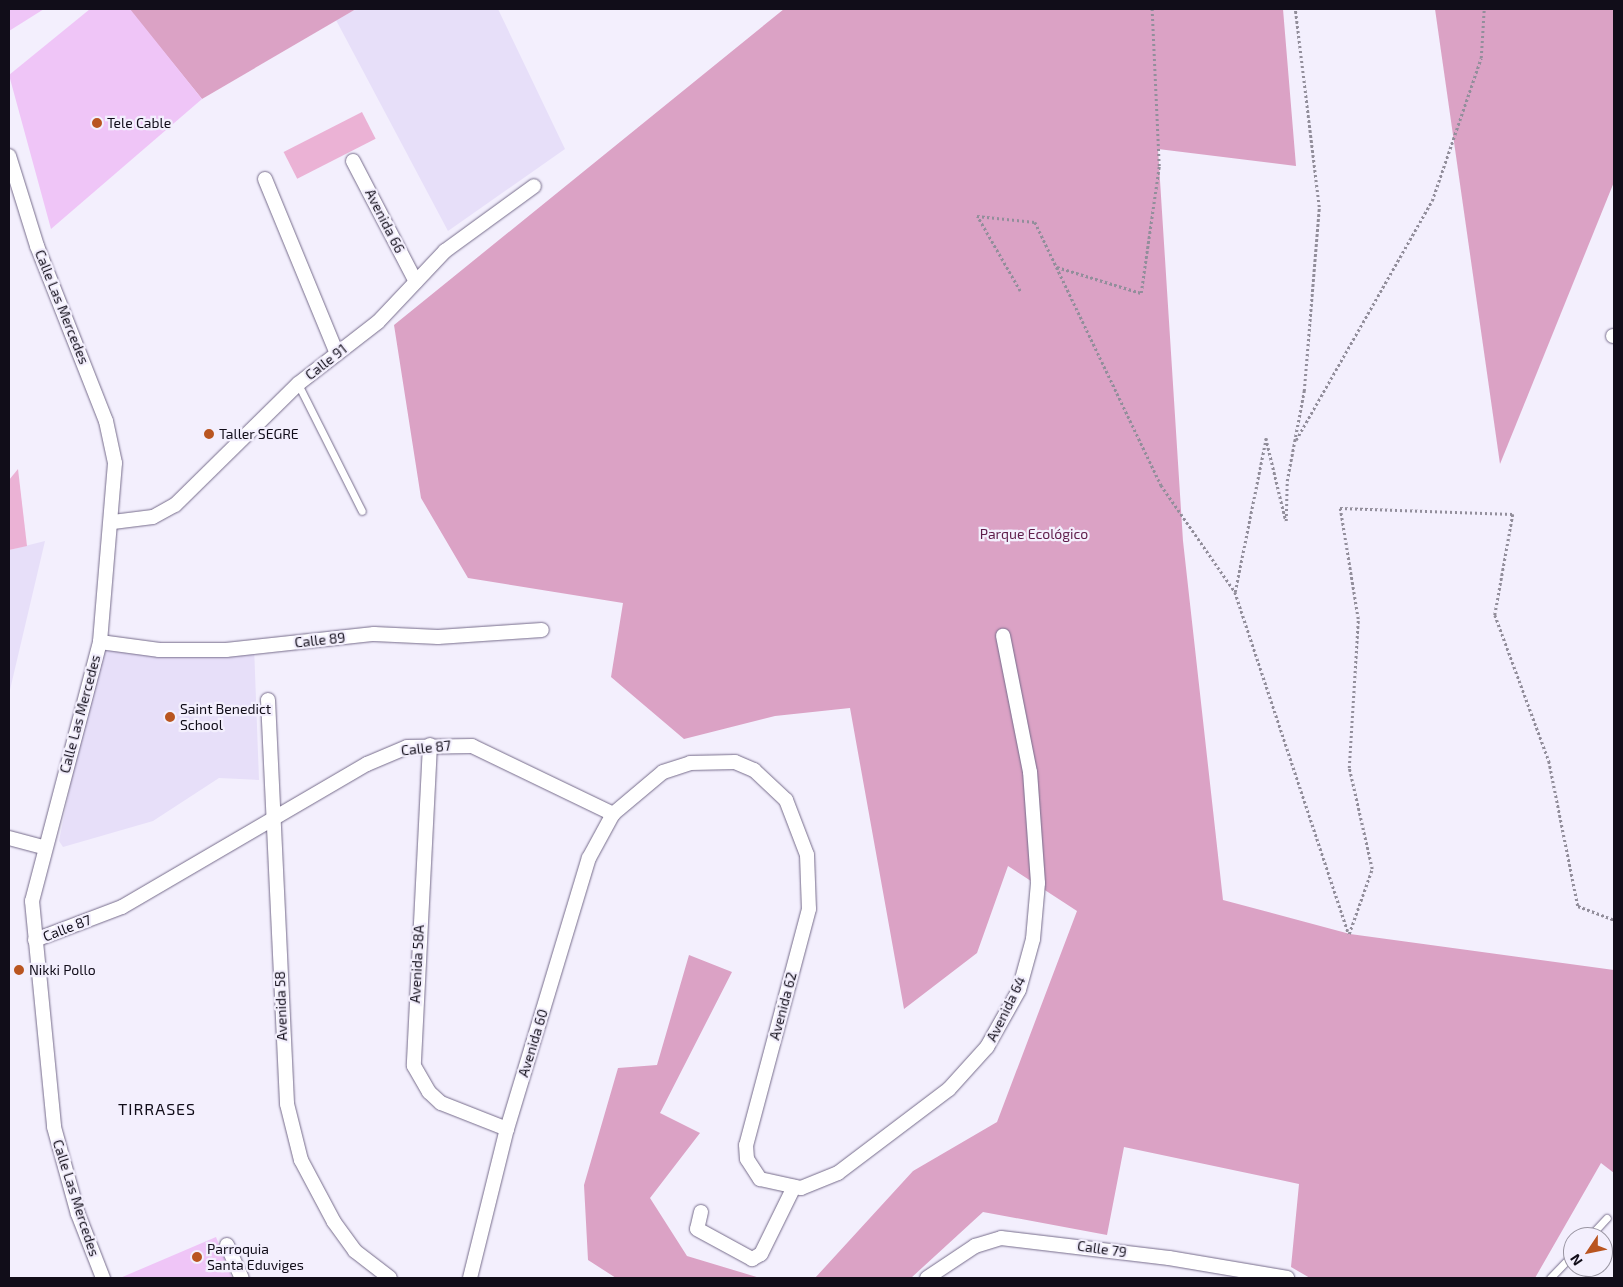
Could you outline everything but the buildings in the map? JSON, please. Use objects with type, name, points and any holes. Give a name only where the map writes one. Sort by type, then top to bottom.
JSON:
[{"type":"street","name":"Calle Las Mercedes","points":[[9,156],[37,246],[106,421],[115,462],[113,522],[100,642],[43,847],[32,901],[54,1127],[78,1214],[103,1278]]},
{"type":"street","name":"Avenida 66","points":[[353,161],[416,282]]},
{"type":"street","points":[[265,178],[337,354]]},
{"type":"street","name":"Calle 91","points":[[113,522],[154,517],[175,505],[298,384],[378,322],[445,251],[534,186]]},
{"type":"street","name":"Calle 89","points":[[100,642],[159,650],[226,650],[374,634],[438,637],[542,630]]},
{"type":"street","name":"Avenida 64","points":[[794,1188],[838,1173],[949,1089],[987,1047],[1019,990],[1033,939],[1038,883],[1030,772],[1002,636]]},
{"type":"street","name":"Avenida 58","points":[[268,700],[282,1040],[288,1104],[301,1160],[339,1229],[356,1251],[390,1278]]},
{"type":"street","name":"Calle 87","points":[[35,940],[122,907],[274,821],[386,754],[430,745],[463,745],[488,752],[613,814]]},
{"type":"street","name":"Avenida 58A","points":[[430,745],[414,1066],[429,1092],[441,1103],[507,1129]]},
{"type":"street","name":"Avenida 62","points":[[613,814],[663,772],[690,763],[735,762],[770,782],[786,800],[801,830],[810,881],[810,909],[750,1126],[747,1159],[760,1178],[794,1188]]},
{"type":"street","name":"Avenida 60","points":[[470,1278],[507,1129],[589,858],[613,814]]},
{"type":"street","points":[[9,838],[43,847]]},
{"type":"street","points":[[701,1212],[697,1229],[752,1259],[761,1254],[794,1188]]},
{"type":"street","name":"Calle 79","points":[[927,1278],[974,1246],[1001,1238],[1187,1260],[1287,1278]]},
{"type":"street","points":[[227,1245],[242,1278]]},
{"type":"lane","points":[[298,384],[362,511]]},
{"type":"lane","points":[[1598,1227],[1607,1218]]},
{"type":"lane","points":[[1550,1278],[1563,1264]]},
{"type":"path","points":[[1057,266],[1141,293],[1159,166],[1152,9]]},
{"type":"path","points":[[1235,592],[1266,438],[1286,520],[1294,442],[1304,391],[1319,207],[1295,9]]},
{"type":"path","points":[[1294,442],[1432,201],[1481,58],[1484,9]]},
{"type":"path","points":[[1020,292],[977,216],[1035,222],[1161,485],[1235,592],[1350,934],[1372,869],[1349,768],[1358,618],[1340,508],[1513,514],[1495,615],[1549,761],[1578,906],[1614,920]]},
{"type":"shaded area","points":[[356,9],[498,9],[565,149],[448,231],[336,20]]},
{"type":"shaded area","points":[[362,112],[376,139],[297,179],[284,152]]},
{"type":"shaded area","points":[[18,469],[27,546],[9,550],[9,480]]},
{"type":"shaded area","points":[[45,541],[9,694],[9,550]]},
{"type":"shaded area","name":"Saint Benedict School","points":[[254,646],[259,780],[219,778],[153,821],[63,847],[59,841],[98,647]]},
{"type":"green space","points":[[129,9],[356,9],[202,99]]},
{"type":"green space","name":"Parque Ecológico","points":[[784,9],[1283,9],[1296,166],[1158,149],[1183,541],[1223,900],[1350,934],[1614,970],[1614,1173],[1601,1163],[1535,1278],[1310,1278],[1291,1267],[1299,1184],[1124,1147],[1107,1235],[983,1212],[911,1278],[815,1278],[913,1171],[997,1122],[1077,911],[1008,866],[977,953],[904,1009],[850,708],[775,716],[684,739],[611,677],[623,603],[468,578],[421,498],[394,325]]},
{"type":"green space","points":[[1435,9],[1614,9],[1614,182],[1500,464]]},
{"type":"green space","points":[[689,955],[732,972],[660,1113],[700,1133],[650,1198],[687,1256],[760,1278],[616,1278],[588,1260],[584,1185],[618,1068],[657,1065]]},
{"type":"place","name":"Tele Cable","points":[[97,123]]},
{"type":"place","name":"Taller SEGRE","points":[[209,434]]},
{"type":"place","name":"Saint Benedict School","points":[[170,717]]},
{"type":"place","name":"Nikki Pollo","points":[[19,970]]},
{"type":"place","name":"Parroquia Santa Eduviges","points":[[197,1257]]},
{"type":"district","name":"TIRRASES","points":[[157,1109]]}]
